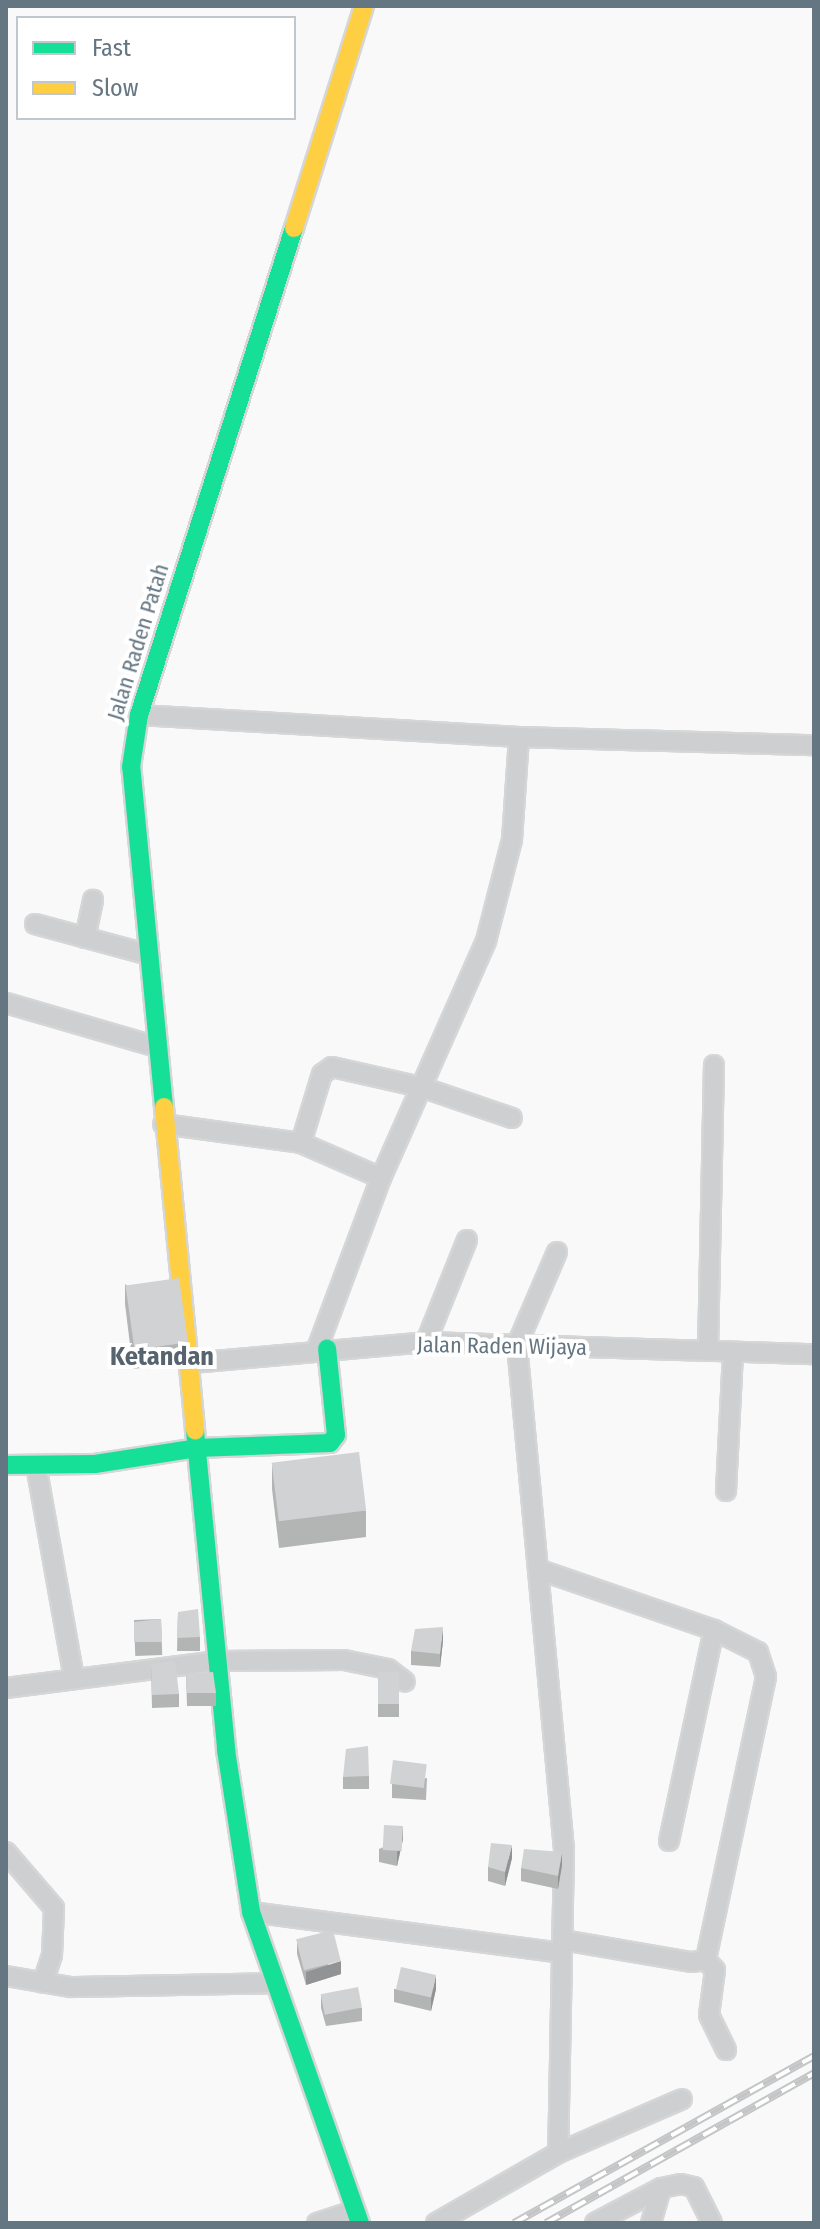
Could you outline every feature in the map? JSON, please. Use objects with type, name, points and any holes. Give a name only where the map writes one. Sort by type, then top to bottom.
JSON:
[{"type":"street","name":"Jalan Raden Patah","points":[[358,2217],[251,1912],[218,1661],[197,1448],[192,1363],[163,1124],[131,803],[139,715],[364,6]]},
{"type":"street","points":[[139,715],[519,737],[814,745]]},
{"type":"street","points":[[6,1465],[123,1461],[197,1448],[334,1441],[322,1348],[381,1178],[486,941],[512,840],[519,737]]},
{"type":"street","points":[[85,938],[93,900]]},
{"type":"street","points":[[35,924],[146,954]]},
{"type":"street","points":[[6,1003],[157,1047]]},
{"type":"street","points":[[708,1351],[714,1065]]},
{"type":"street","points":[[301,1143],[322,1074],[332,1067],[421,1087],[512,1118]]},
{"type":"street","points":[[163,1124],[301,1143],[381,1178]]},
{"type":"street","points":[[426,1342],[467,1240]]},
{"type":"street","points":[[557,1252],[517,1345],[564,1850],[558,2153]]},
{"type":"street","name":"Jalan Raden Wijaya","points":[[192,1363],[322,1348],[426,1342],[814,1354]]},
{"type":"street","points":[[726,1491],[733,1352]]},
{"type":"street","points":[[6,1449],[41,1464]]},
{"type":"street","points":[[41,1464],[74,1679]]},
{"type":"street","points":[[540,1570],[714,1630],[758,1652],[766,1677],[706,1960]]},
{"type":"street","points":[[669,1841],[714,1630]]},
{"type":"street","points":[[6,1688],[218,1661],[344,1660],[388,1669],[405,1682]]},
{"type":"street","points":[[6,1852],[54,1908],[52,1955],[43,1983]]},
{"type":"street","points":[[251,1912],[691,1962],[706,1960]]},
{"type":"street","points":[[706,1960],[715,1970],[709,2015],[726,2050]]},
{"type":"street","points":[[6,1976],[43,1983],[196,1987],[275,1983]]},
{"type":"street","points":[[436,2223],[558,2153],[682,2099]]},
{"type":"street","points":[[595,2223],[661,2188],[694,2187],[712,2223]]},
{"type":"street","points":[[651,2223],[661,2188]]},
{"type":"street","points":[[317,2223],[358,2217]]},
{"type":"building","points":[[179,1278],[188,1342],[135,1350],[126,1286]]},
{"type":"building","points":[[359,1452],[366,1511],[279,1521],[272,1463]]},
{"type":"building","points":[[198,1609],[200,1637],[177,1638],[178,1612]]},
{"type":"building","points":[[161,1619],[162,1642],[134,1642],[134,1622]]},
{"type":"building","points":[[443,1627],[440,1654],[411,1651],[415,1629]]},
{"type":"building","points":[[175,1661],[179,1694],[152,1695],[151,1664]]},
{"type":"building","points":[[213,1672],[216,1693],[187,1693],[186,1674]]},
{"type":"building","points":[[378,1672],[399,1672],[399,1704],[378,1704]]},
{"type":"building","points":[[368,1746],[369,1776],[343,1777],[346,1749]]},
{"type":"building","points":[[393,1760],[427,1764],[424,1788],[390,1784]]},
{"type":"building","points":[[384,1825],[403,1826],[402,1851],[383,1850]]},
{"type":"building","points":[[491,1843],[512,1845],[505,1872],[488,1867]]},
{"type":"building","points":[[524,1849],[562,1852],[558,1876],[521,1868]]},
{"type":"building","points":[[333,1930],[341,1961],[304,1970],[296,1939]]},
{"type":"building","points":[[401,1967],[436,1975],[431,1998],[396,1989]]},
{"type":"building","points":[[358,1987],[362,2008],[325,2015],[321,1994]]},
{"type":"railway","points":[[514,2223],[814,2056]]},
{"type":"railway","points":[[546,2223],[814,2073]]},
{"type":"traffic: fast","points":[[164,1107],[131,767],[139,715],[294,228]]},
{"type":"traffic: fast","points":[[6,1465],[95,1464],[197,1448],[330,1443],[336,1435],[327,1348]]},
{"type":"traffic: fast","points":[[195,1431],[226,1750],[251,1912],[360,2223]]},
{"type":"traffic: slow","points":[[294,228],[364,6]]},
{"type":"traffic: slow","points":[[164,1107],[195,1431]]},
{"type":"district","name":"Ketandan","points":[[162,1357]]}]
